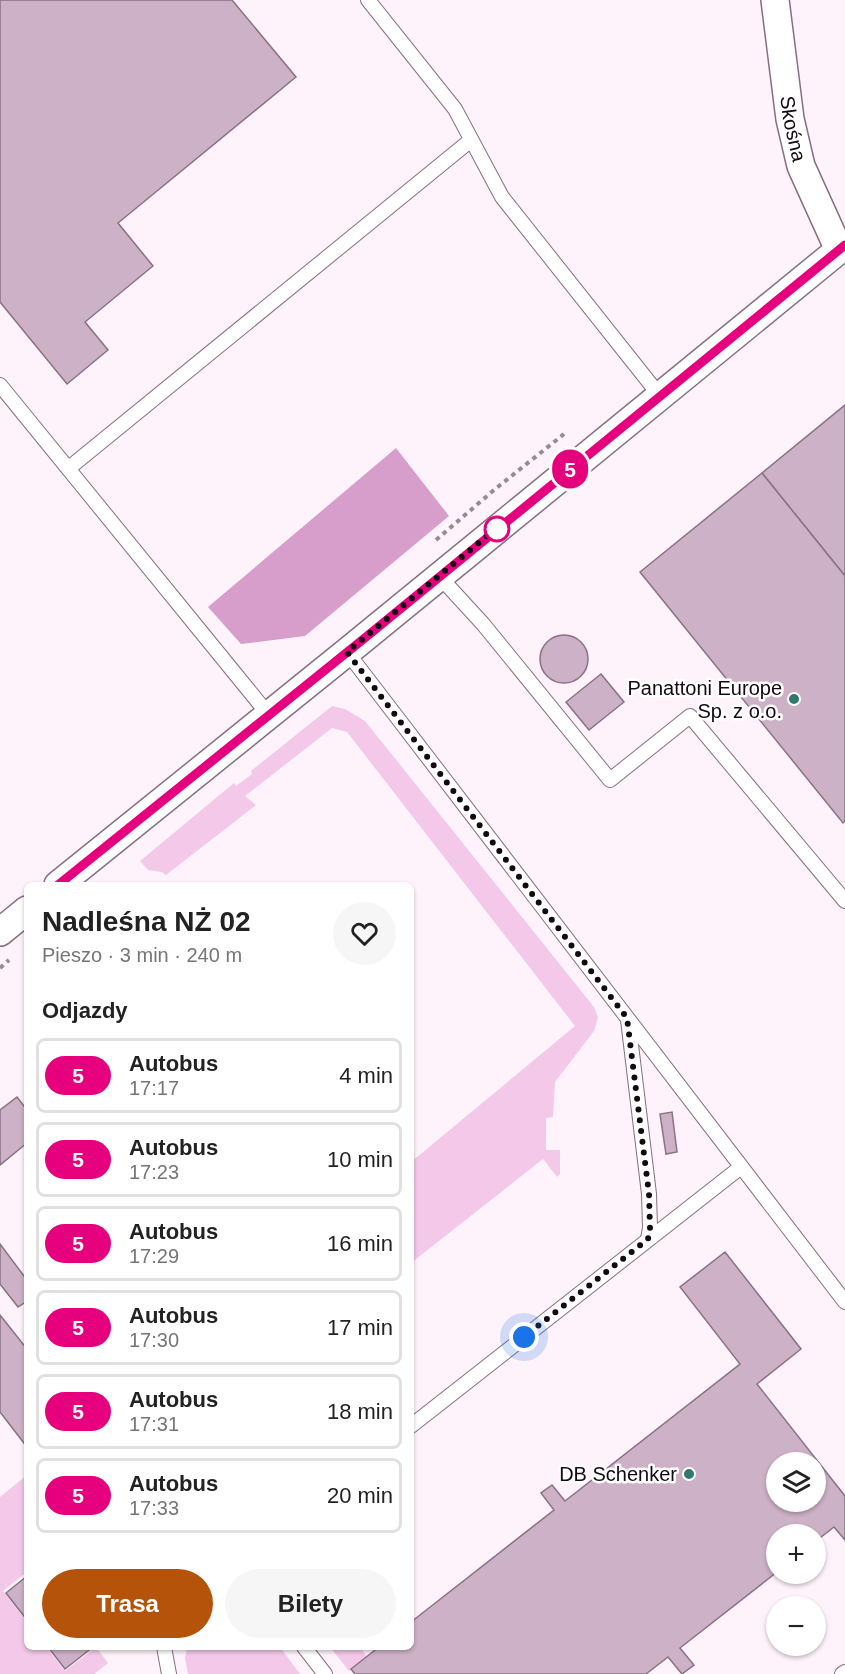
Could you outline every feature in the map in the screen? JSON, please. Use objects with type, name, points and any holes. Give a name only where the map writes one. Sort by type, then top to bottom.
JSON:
[{"type":"street","name":"Skośna","points":[[775,0],[790,119],[801,166],[842,247]]},
{"type":"street","points":[[62,882],[842,247]]},
{"type":"street","points":[[0,932],[24,912]]},
{"type":"lane","points":[[368,0],[455,109],[502,197],[660,396]]},
{"type":"lane","points":[[69,468],[471,140]]},
{"type":"lane","points":[[0,385],[268,714]]},
{"type":"lane","points":[[439,576],[483,624],[610,780],[690,716],[845,901]]},
{"type":"lane","points":[[347,652],[845,1302]]},
{"type":"lane","points":[[627,1018],[649,1194],[648,1239]]},
{"type":"lane","points":[[414,1424],[741,1167]]},
{"type":"lane","points":[[165,1650],[169,1674]]},
{"type":"lane","points":[[306,1650],[325,1674]]},
{"type":"shaded area","points":[[396,448],[449,516],[305,636],[241,644],[208,607]]},
{"type":"shaded area","points":[[332,706],[345,709],[365,721],[594,1007],[598,1017],[594,1031],[555,1082],[553,1117],[546,1118],[546,1150],[560,1150],[560,1174],[557,1177],[543,1159],[414,1261],[414,1160],[575,1026],[347,732],[332,728],[245,796],[256,805],[166,875],[162,872],[148,870],[140,861],[234,783],[236,786],[252,774],[251,771]]},
{"type":"shaded area","points":[[24,1477],[24,1574],[3,1591],[24,1618],[24,1650],[48,1650],[65,1671],[92,1650],[98,1650],[108,1663],[94,1674],[0,1674],[0,1497]]},
{"type":"shaded area","points":[[186,1650],[282,1650],[300,1674],[188,1674],[185,1659]]},
{"type":"shaded area","points":[[332,1650],[362,1650],[367,1657],[349,1671]]},
{"type":"building","points":[[0,0],[232,0],[296,77],[118,223],[153,266],[85,322],[108,350],[67,384],[0,302]]},
{"type":"building","points":[[845,405],[845,576],[762,473]]},
{"type":"building","name":"Panattoni Europe Sp. z o.o.","points":[[762,473],[845,576],[845,821],[843,823],[640,572]]},
{"type":"building","points":[[559,635],[569,635],[584,645],[588,659],[587,668],[578,679],[569,683],[559,683],[544,673],[540,664],[540,654],[550,639]]},
{"type":"building","points":[[601,674],[624,702],[589,730],[566,702]]},
{"type":"building","points":[[17,1097],[24,1106],[24,1145],[0,1165],[0,1110]]},
{"type":"building","points":[[672,1112],[677,1152],[666,1154],[660,1114]]},
{"type":"building","points":[[0,1244],[24,1276],[24,1303],[18,1307],[0,1284]]},
{"type":"building","name":"DB Schenker","points":[[725,1252],[801,1349],[757,1384],[810,1452],[766,1452],[766,1512],[826,1512],[826,1472],[845,1496],[845,1540],[834,1527],[826,1533],[826,1524],[766,1524],[766,1581],[680,1648],[694,1665],[682,1674],[668,1657],[646,1674],[355,1674],[351,1669],[375,1650],[414,1650],[414,1620],[554,1510],[541,1493],[552,1485],[565,1501],[740,1364],[680,1287]]},
{"type":"building","points":[[0,1315],[24,1345],[24,1443],[0,1412]]},
{"type":"building","points":[[24,1578],[24,1616],[6,1593]]},
{"type":"building","points":[[50,1650],[89,1650],[65,1669]]},
{"type":"bus line","name":"5","points":[[62,882],[366,637],[845,245]]},
{"type":"place","name":"Panattoni Europe Sp. z o.o.","points":[[794,699]]},
{"type":"place","name":"DB Schenker","points":[[689,1474]]},
{"type":"route","points":[[497,529],[504,522],[347,652],[627,1018],[649,1194],[648,1239],[524,1337]]}]
